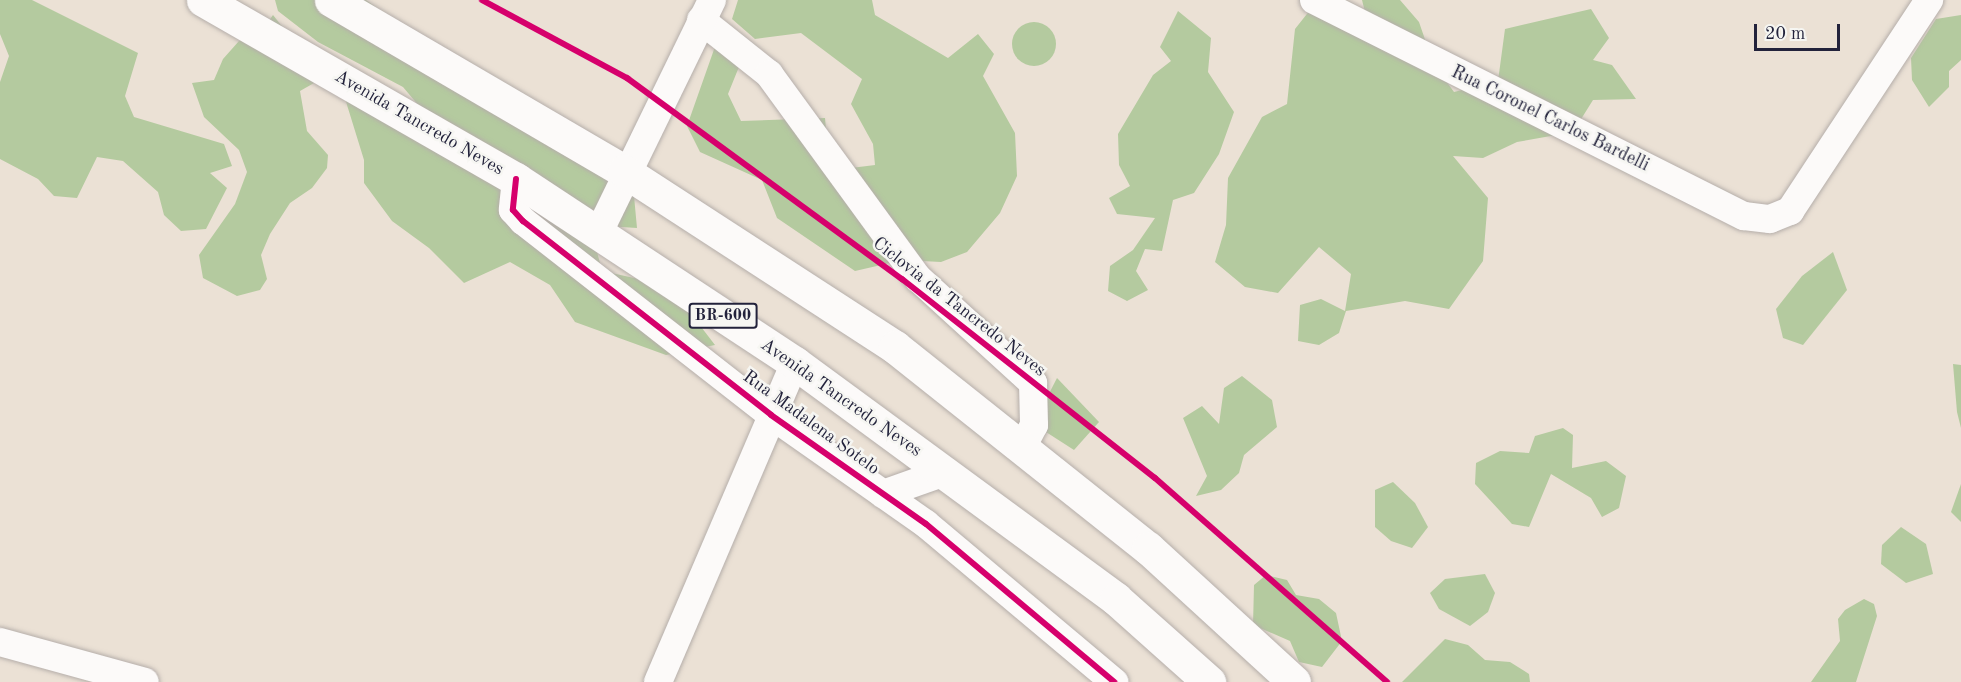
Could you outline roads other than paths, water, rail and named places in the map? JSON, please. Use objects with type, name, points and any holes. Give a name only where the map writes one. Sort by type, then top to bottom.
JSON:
[{"type":"main road","name":"Avenida Tancredo Neves","points":[[203,0],[516,179],[795,363],[1116,599],[1209,682]]},
{"type":"main road","points":[[331,0],[624,171],[895,347],[1148,548],[1294,682]]},
{"type":"street","name":"Rua Coronel Carlos Bardelli","points":[[1314,0],[1744,216],[1770,219],[1790,211],[1929,0]]},
{"type":"street","points":[[598,234],[624,171],[706,10],[769,74],[918,278],[1033,383],[1034,424],[1022,448]]},
{"type":"street","name":"Rua Madalena Sotelo","points":[[516,179],[513,210],[523,221],[771,415],[884,494],[1114,682]]},
{"type":"street","points":[[658,682],[795,363]]},
{"type":"street","points":[[884,494],[945,472]]},
{"type":"street","points":[[0,642],[145,682]]}]
